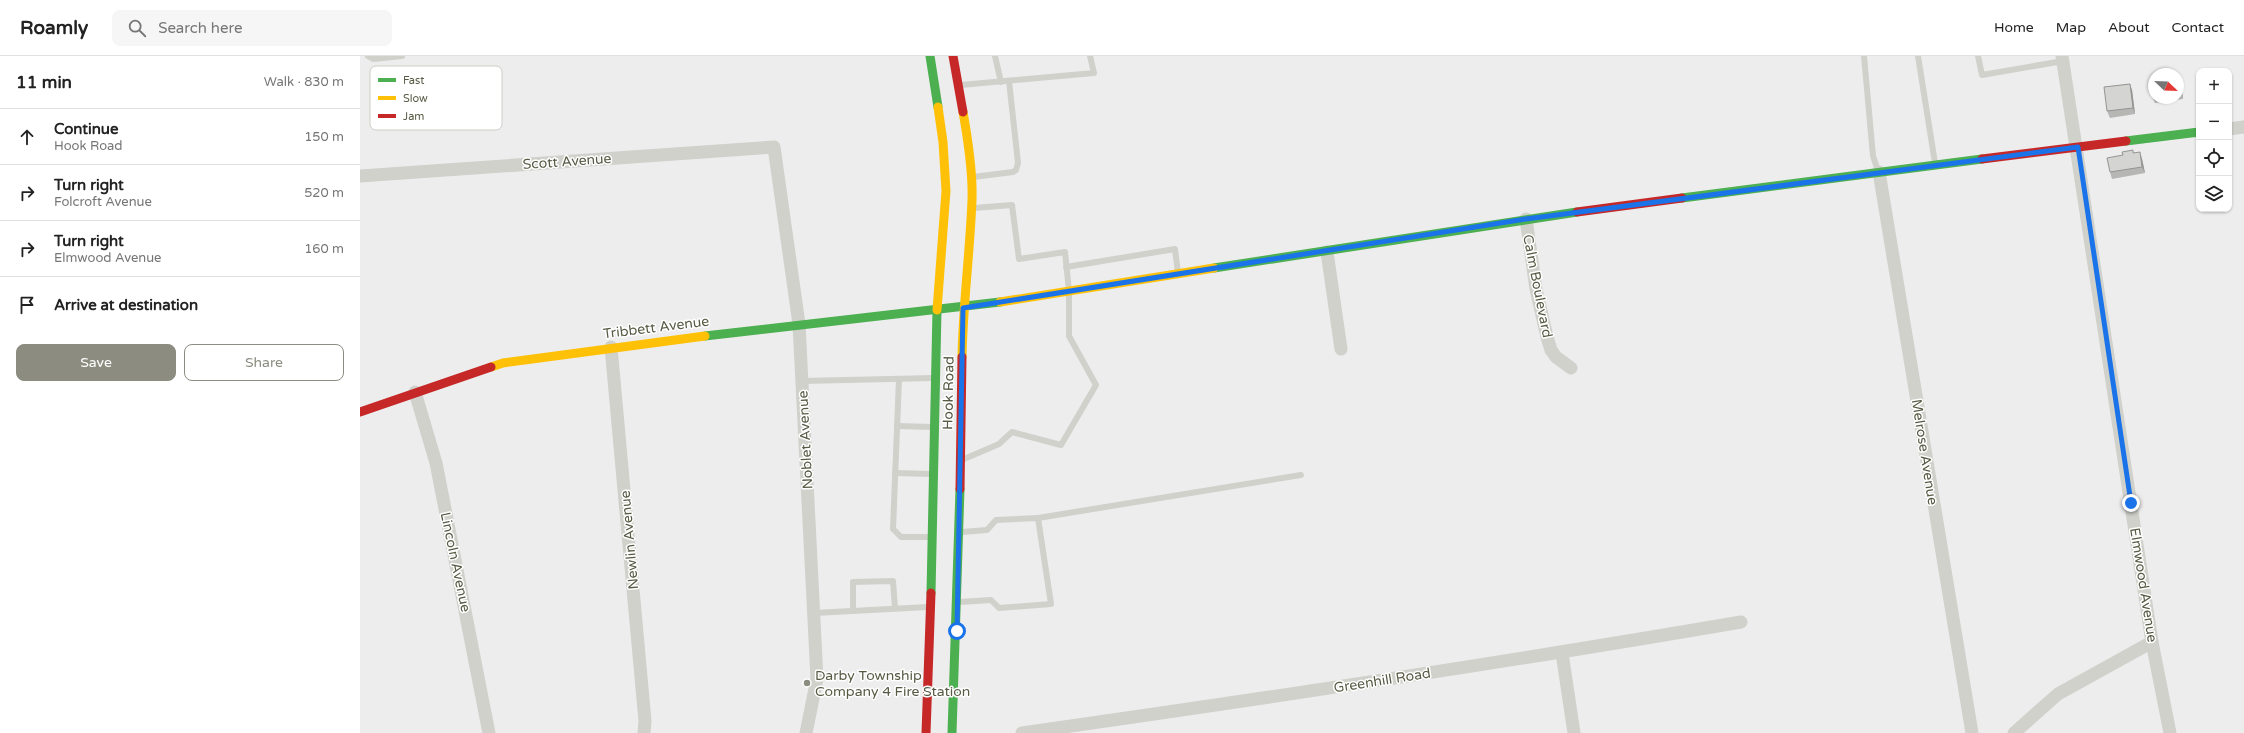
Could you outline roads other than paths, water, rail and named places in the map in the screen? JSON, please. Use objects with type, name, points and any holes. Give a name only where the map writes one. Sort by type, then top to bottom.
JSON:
[{"type":"street","name":"Hook Road","points":[[926,733],[934,474],[937,311],[945,213],[945,167],[930,56]]},
{"type":"street","name":"Hook Road","points":[[952,733],[960,532],[963,308],[971,208],[971,177],[968,140],[953,56]]},
{"type":"street","name":"Elmwood Avenue","points":[[2063,58],[2078,147],[2152,642],[2170,733]]},
{"type":"street","points":[[2232,129],[2244,127]]},
{"type":"street","name":"Tribbett Avenue","points":[[360,412],[503,363],[611,347],[799,324],[963,308],[1327,252],[1526,219],[1879,172],[2196,132]]},
{"type":"street","name":"Scott Avenue","points":[[360,176],[774,147]]},
{"type":"street","name":"Noblet Avenue","points":[[774,147],[799,324],[817,679],[806,733]]},
{"type":"street","name":"Melrose Avenue","points":[[1879,172],[1972,733]]},
{"type":"street","name":"Calm Boulevard","points":[[1526,219],[1536,289],[1547,337],[1551,350],[1556,357],[1571,368]]},
{"type":"street","points":[[1327,252],[1341,349]]},
{"type":"street","name":"Newlin Avenue","points":[[611,347],[645,721],[644,733]]},
{"type":"street","name":"Lincoln Avenue","points":[[415,392],[436,463],[490,733]]},
{"type":"street","name":"Greenhill Road","points":[[1022,733],[1562,653],[1741,622]]},
{"type":"street","points":[[2014,733],[2058,694],[2152,642]]},
{"type":"street","points":[[1562,653],[1574,733]]},
{"type":"lane","points":[[368,56],[373,59],[402,56]]},
{"type":"lane","points":[[995,56],[1001,82]]},
{"type":"lane","points":[[959,85],[1094,74],[1090,56]]},
{"type":"lane","points":[[1864,56],[1873,156],[1879,172]]},
{"type":"lane","points":[[1918,56],[1935,165]]},
{"type":"lane","points":[[1978,56],[1982,75],[2063,58]]},
{"type":"lane","points":[[971,177],[1013,172],[1016,170],[1018,163],[1009,81]]},
{"type":"lane","points":[[961,461],[999,444],[1012,432],[1061,445],[1096,385],[1069,336],[1069,291],[1065,252],[1020,259],[1012,205],[971,208]]},
{"type":"lane","points":[[1066,267],[1175,249],[1179,274]]},
{"type":"lane","points":[[802,381],[936,378]]},
{"type":"lane","points":[[899,379],[893,528],[896,533],[902,537],[932,536]]},
{"type":"lane","points":[[897,426],[935,427]]},
{"type":"lane","points":[[895,473],[934,474]]},
{"type":"lane","points":[[960,532],[987,530],[996,520],[1038,518],[1301,475]]},
{"type":"lane","points":[[958,602],[991,600],[999,608],[1051,604],[1038,518]]},
{"type":"lane","points":[[853,610],[853,582],[893,580],[895,608]]},
{"type":"lane","points":[[814,612],[930,607]]},
{"type":"place","name":"Darby Township Company 4 Fire Station","points":[[807,683]]}]
